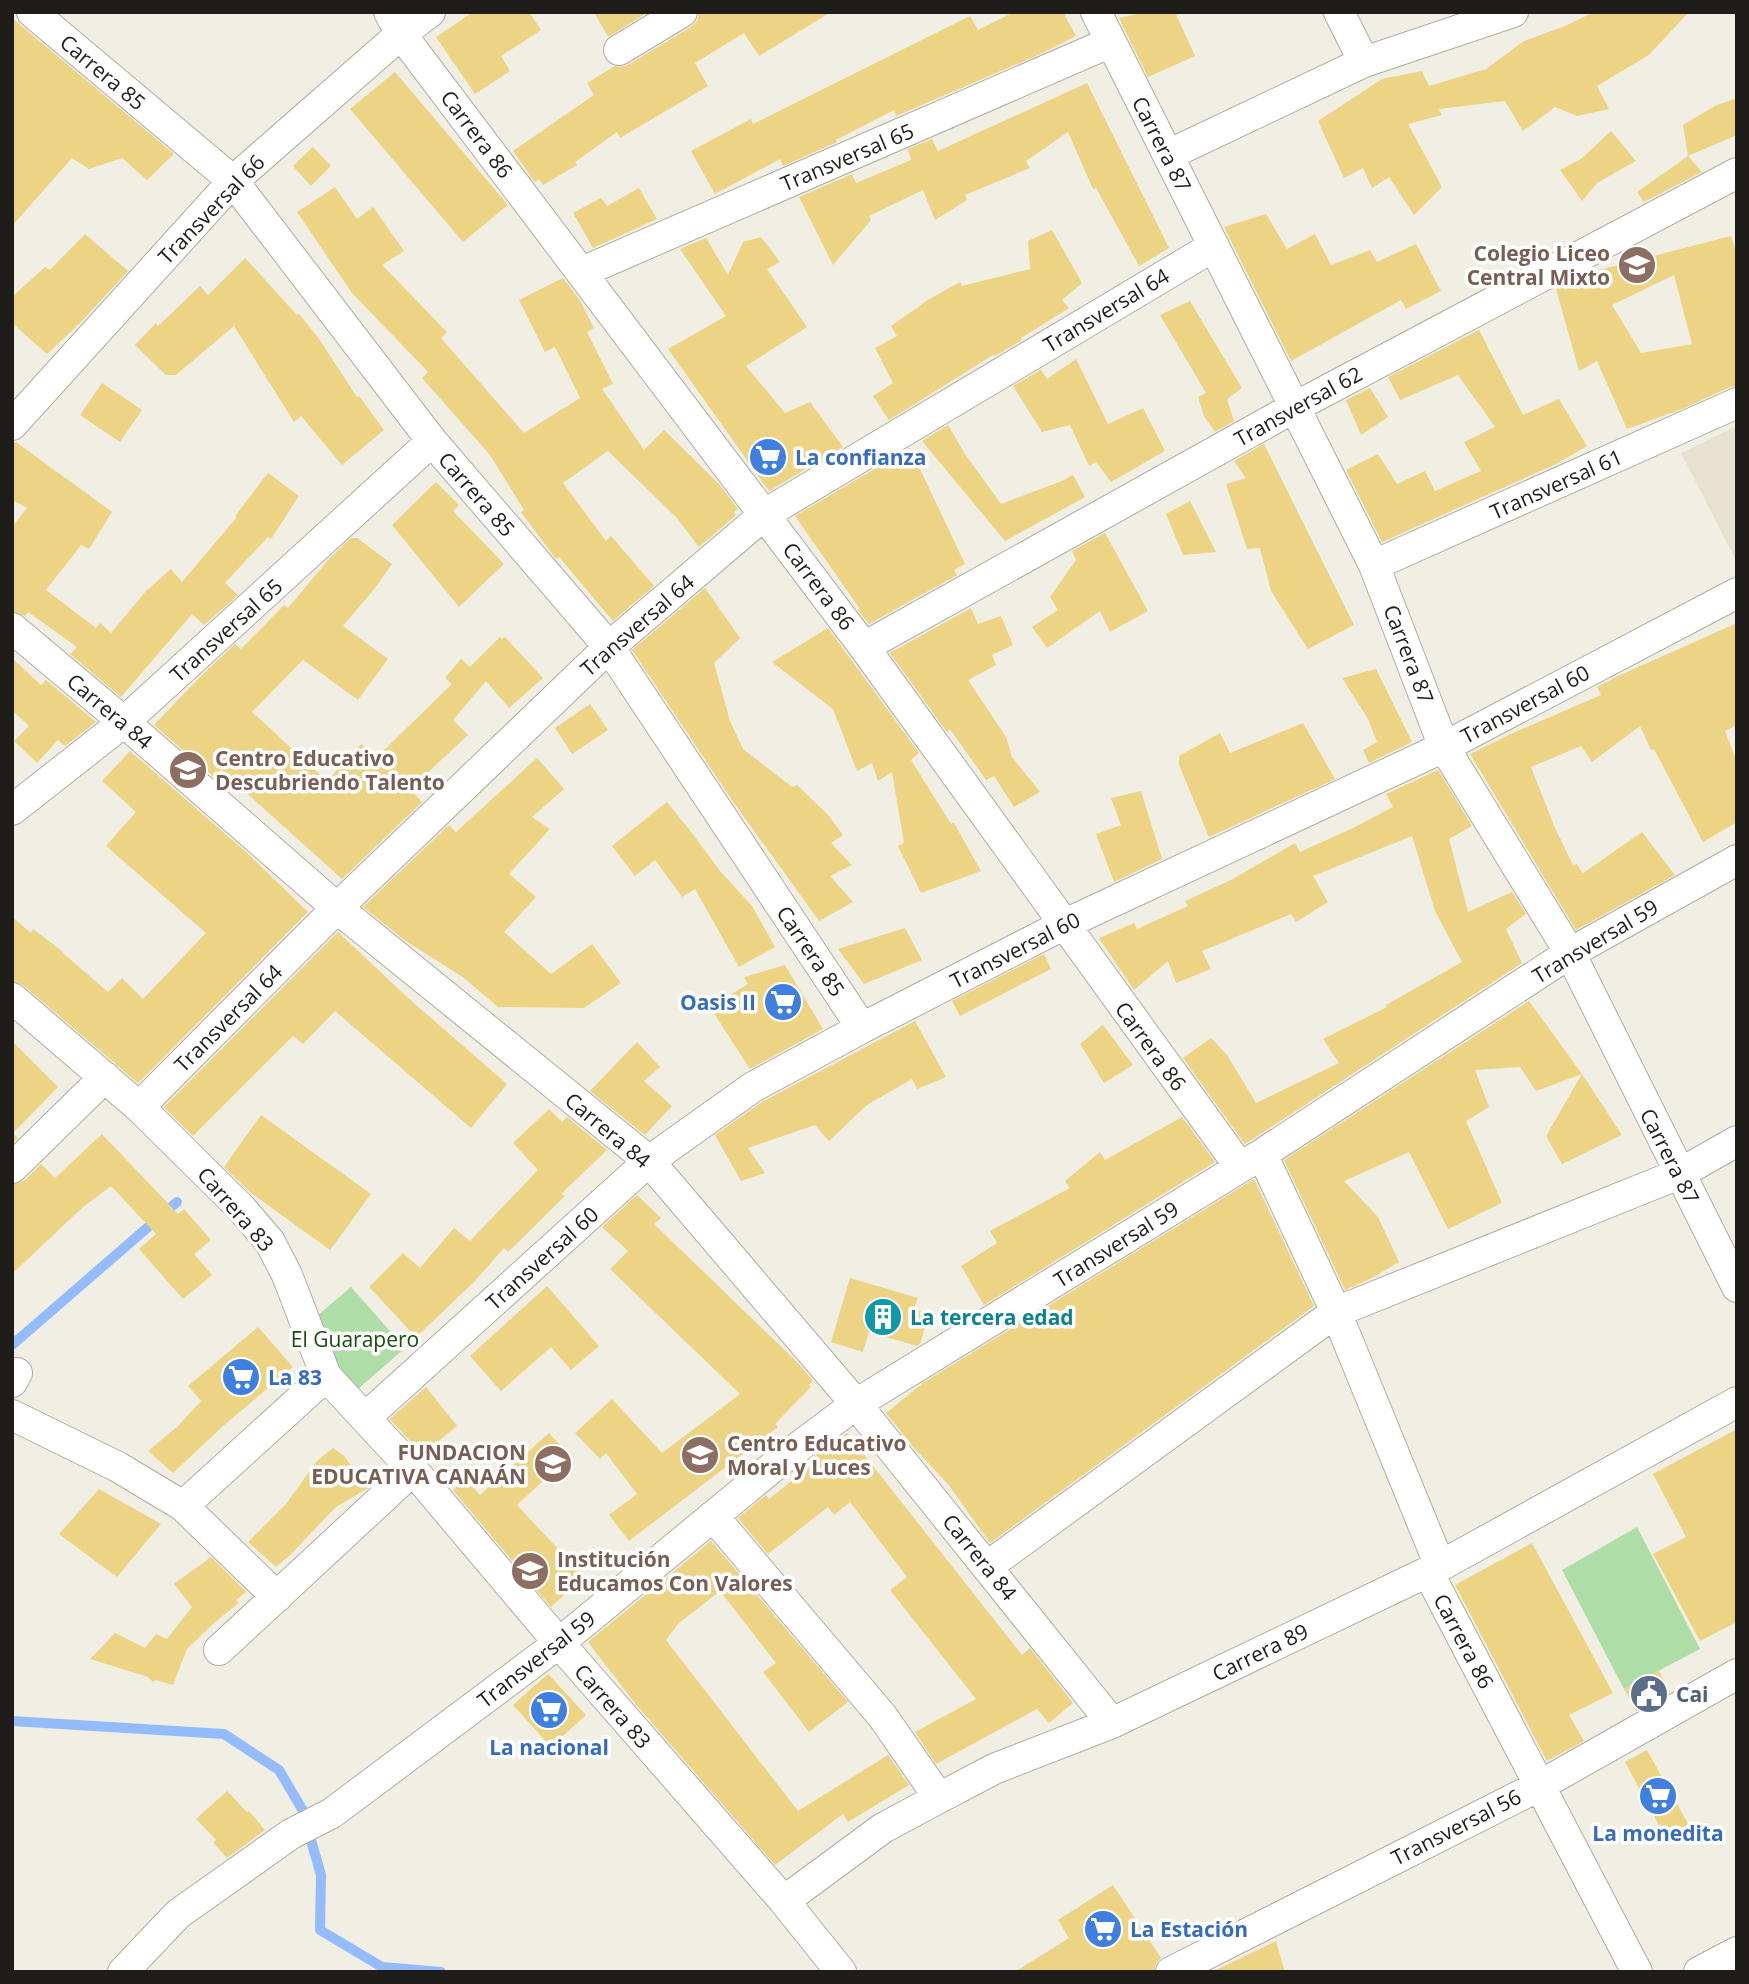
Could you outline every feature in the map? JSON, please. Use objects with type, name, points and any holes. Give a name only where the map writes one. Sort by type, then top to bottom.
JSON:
[{"type":"street","name":"Carrera 85","points":[[32,12],[233,181],[432,441],[609,647],[862,1028]]},
{"type":"street","name":"Transversal 66","points":[[12,425],[233,181],[395,23],[429,12]]},
{"type":"street","points":[[620,50],[682,12]]},
{"type":"street","name":"Carrera 87","points":[[1096,12],[1374,565],[1444,747],[1570,953],[1737,1287]]},
{"type":"street","points":[[1339,12],[1364,62]]},
{"type":"street","points":[[1168,155],[1364,62],[1513,12]]},
{"type":"street","name":"Carrera 86","points":[[395,23],[864,647],[1063,925],[1251,1160],[1336,1312],[1434,1569],[1539,1786],[1637,1972]]},
{"type":"street","name":"Transversal 65","points":[[582,272],[1111,42]]},
{"type":"street","name":"Transversal 62","points":[[864,647],[1294,407],[1737,173]]},
{"type":"street","name":"Transversal 64","points":[[139,1107],[337,908],[609,647],[765,514],[1214,246]]},
{"type":"street","name":"Transversal 61","points":[[1374,565],[1737,402]]},
{"type":"street","name":"Transversal 65","points":[[12,810],[124,722],[432,441]]},
{"type":"street","name":"Transversal 60","points":[[365,1418],[649,1161],[753,1087],[1063,925],[1444,747],[1737,593]]},
{"type":"street","name":"Carrera 84","points":[[12,628],[337,908],[649,1161],[856,1404],[1112,1723]]},
{"type":"street","name":"Transversal 59","points":[[123,1972],[177,1914],[290,1834],[332,1813],[559,1643],[785,1457],[856,1404],[1251,1160],[1570,953],[1737,859]]},
{"type":"street","name":"Carrera 83","points":[[12,998],[139,1107],[242,1208],[270,1241],[287,1275],[326,1376],[413,1470],[559,1643],[784,1901],[841,1972]]},
{"type":"street","points":[[12,1168],[105,1077]]},
{"type":"street","points":[[988,1566],[1336,1312],[1679,1174],[1737,1141]]},
{"type":"street","points":[[183,1506],[326,1376]]},
{"type":"street","name":"Carrera 89","points":[[784,1901],[883,1828],[994,1769],[1112,1723],[1434,1569],[1737,1402]]},
{"type":"street","points":[[12,1415],[118,1467],[183,1506],[277,1597]]},
{"type":"street","points":[[219,1650],[413,1470]]},
{"type":"street","points":[[713,1516],[883,1717],[939,1798]]},
{"type":"street","name":"Transversal 56","points":[[1171,1972],[1539,1786],[1737,1674]]},
{"type":"street","points":[[1699,1972],[1737,1952]]},
{"type":"shaded area","points":[[1737,426],[1737,562],[1681,453]]},
{"type":"green space","name":"El Guarapero","points":[[351,1287],[405,1348],[358,1389],[304,1327]]},
{"type":"green space","points":[[1637,1527],[1700,1649],[1624,1689],[1562,1570]]},
{"type":"building","points":[[473,12],[529,12],[541,30],[501,56],[510,71],[475,94],[436,37]]},
{"type":"building","points":[[594,12],[648,12],[608,37]]},
{"type":"building","points":[[699,12],[831,12],[759,56],[744,33],[695,63],[708,86],[620,138],[617,132],[575,162],[577,165],[543,185],[539,179],[535,182],[513,151],[594,95],[587,83],[615,66],[628,65],[691,27],[697,21]]},
{"type":"building","points":[[1014,12],[1063,12],[1076,36],[896,116],[894,110],[836,140],[837,142],[783,166],[780,159],[715,194],[691,151],[751,119],[753,124],[970,16],[978,30]]},
{"type":"building","points":[[1146,12],[1175,12],[1195,56],[1148,77],[1119,18]]},
{"type":"building","points":[[1594,12],[1689,12],[1649,55],[1597,86],[1609,109],[1577,116],[1555,107],[1523,131],[1505,101],[1439,109],[1442,115],[1408,124],[1442,187],[1414,215],[1389,177],[1372,188],[1363,168],[1344,178],[1318,121],[1382,79],[1422,71],[1429,86],[1486,69],[1524,41]]},
{"type":"building","points":[[12,18],[174,154],[147,180],[122,158],[89,169],[72,158],[12,226]]},
{"type":"building","points":[[395,72],[508,205],[463,242],[350,109]]},
{"type":"building","points":[[1087,83],[1169,248],[1139,266],[1096,188],[1093,189],[1068,132],[1026,161],[1030,168],[965,195],[967,200],[935,220],[923,190],[869,216],[871,220],[833,265],[799,197],[852,174],[856,183],[911,160],[908,149],[932,139],[938,151]]},
{"type":"building","points":[[1737,98],[1737,135],[1688,156],[1683,125],[1715,106]]},
{"type":"building","points":[[1611,131],[1636,161],[1597,183],[1582,201],[1560,170],[1581,159]]},
{"type":"building","points":[[313,147],[331,166],[311,186],[293,166]]},
{"type":"building","points":[[1688,156],[1702,172],[1644,202],[1637,192]]},
{"type":"building","points":[[335,187],[357,219],[373,207],[404,251],[382,265],[447,332],[441,338],[524,433],[580,398],[555,347],[545,352],[519,300],[563,278],[579,299],[594,328],[587,332],[613,384],[602,389],[644,450],[664,430],[719,484],[738,509],[734,512],[736,515],[699,547],[677,518],[608,451],[563,483],[606,541],[611,536],[654,586],[613,621],[559,557],[556,559],[521,512],[524,510],[490,455],[422,378],[428,372],[352,293],[297,212]]},
{"type":"building","points":[[639,188],[657,219],[593,248],[573,213],[601,198],[607,206]]},
{"type":"building","points":[[1266,214],[1287,249],[1315,234],[1331,265],[1370,250],[1377,262],[1416,244],[1441,291],[1406,309],[1401,300],[1291,361],[1224,227]]},
{"type":"building","points":[[1052,230],[1082,283],[1062,300],[1069,308],[1021,338],[1022,340],[889,420],[873,396],[893,383],[875,348],[897,336],[891,326],[960,282],[962,286],[1030,269],[1028,241]]},
{"type":"building","points":[[85,234],[128,271],[47,354],[12,323],[12,297],[45,267],[50,270]]},
{"type":"building","points":[[1731,236],[1737,256],[1737,386],[1627,429],[1597,361],[1579,371],[1556,289],[1583,274]],"holes":[[[1674,275],[1692,344],[1641,353],[1612,305]]]},
{"type":"building","points":[[761,237],[780,262],[767,269],[807,327],[746,366],[785,413],[810,402],[843,447],[769,491],[668,349],[726,316],[680,249],[706,238],[728,275],[743,242]]},
{"type":"building","points":[[245,258],[317,336],[357,397],[359,396],[384,430],[342,465],[301,416],[294,422],[234,326],[176,375],[166,375],[135,345],[156,323],[158,326],[200,286],[208,295]]},
{"type":"building","points":[[1190,301],[1242,388],[1227,399],[1234,421],[1215,432],[1204,416],[1198,397],[1206,393],[1160,315]]},
{"type":"building","points":[[1479,330],[1523,415],[1559,399],[1587,446],[1556,464],[1382,542],[1346,470],[1378,454],[1397,484],[1425,471],[1435,491],[1481,471],[1464,442],[1495,427],[1458,375],[1400,400],[1388,377]]},
{"type":"building","points":[[1076,359],[1108,424],[1143,408],[1165,451],[1111,482],[1096,462],[1089,466],[1070,425],[1042,432],[1013,386],[1041,370],[1047,379]]},
{"type":"building","points":[[102,383],[142,410],[120,442],[80,415]]},
{"type":"building","points":[[1370,388],[1388,417],[1361,435],[1346,400]]},
{"type":"building","points":[[948,425],[1001,504],[1073,475],[1085,497],[1005,541],[922,441]]},
{"type":"building","points":[[12,442],[16,442],[112,512],[89,549],[81,545],[46,590],[96,628],[100,623],[111,633],[146,591],[171,569],[182,582],[237,517],[235,516],[268,473],[299,496],[271,539],[268,537],[225,583],[238,595],[204,625],[192,614],[121,697],[70,654],[77,647],[28,612],[25,616],[12,611],[12,527],[27,508],[12,500]]},
{"type":"building","points":[[1264,444],[1354,625],[1308,649],[1271,591],[1260,548],[1247,549],[1226,484],[1246,478],[1234,461]]},
{"type":"building","points":[[910,448],[965,564],[954,570],[957,575],[869,624],[795,516]]},
{"type":"building","points":[[436,482],[459,505],[453,511],[504,564],[459,607],[392,525]]},
{"type":"building","points":[[1190,501],[1216,552],[1183,555],[1166,514]]},
{"type":"building","points":[[1105,533],[1148,611],[1110,632],[1100,611],[1047,648],[1032,627],[1058,610],[1050,597],[1076,560],[1072,551]]},
{"type":"building","points":[[351,538],[357,538],[392,564],[343,626],[388,659],[358,700],[303,660],[252,712],[327,781],[361,744],[376,758],[452,684],[445,678],[461,659],[470,667],[500,637],[505,637],[543,678],[509,708],[486,681],[453,720],[468,735],[410,789],[422,802],[342,879],[221,770],[214,777],[154,725],[235,644],[241,649],[284,605],[288,608],[329,559]]},
{"type":"building","points":[[705,588],[740,638],[714,663],[730,721],[743,749],[792,787],[797,785],[829,816],[843,835],[831,843],[852,865],[830,876],[853,902],[819,921],[734,803],[632,650]]},
{"type":"building","points":[[971,608],[978,624],[1001,616],[1013,645],[992,655],[996,665],[968,680],[1006,737],[1012,757],[1040,792],[1014,807],[994,776],[986,780],[950,729],[947,732],[890,653]]},
{"type":"building","points":[[1737,623],[1737,725],[1725,731],[1737,762],[1737,822],[1703,842],[1640,726],[1592,762],[1581,746],[1531,767],[1573,865],[1577,864],[1583,873],[1642,832],[1675,875],[1576,930],[1470,754],[1601,695],[1597,687],[1618,676]]},
{"type":"building","points":[[828,628],[919,753],[911,760],[951,824],[954,823],[981,871],[921,893],[898,846],[904,843],[892,772],[878,781],[872,763],[857,771],[833,709],[772,662]]},
{"type":"building","points":[[12,658],[41,685],[46,680],[96,722],[65,746],[58,740],[37,763],[14,741],[29,726],[12,710]]},
{"type":"building","points":[[1376,669],[1412,742],[1369,763],[1363,750],[1377,742],[1368,719],[1342,678]]},
{"type":"building","points":[[590,704],[608,730],[572,754],[555,728]]},
{"type":"building","points":[[1303,723],[1335,779],[1209,837],[1179,765],[1179,756],[1220,733],[1230,753]]},
{"type":"building","points":[[130,751],[246,852],[308,912],[138,1083],[23,985],[12,981],[12,917],[31,933],[33,929],[62,951],[108,992],[122,978],[143,999],[206,933],[106,846],[136,812],[102,781]]},
{"type":"building","points":[[537,758],[564,789],[532,817],[550,829],[509,874],[536,897],[504,932],[551,974],[592,944],[621,983],[584,1008],[498,1007],[464,978],[406,941],[363,907],[449,825],[456,832]]},
{"type":"building","points":[[1438,770],[1472,826],[1449,839],[1468,912],[1512,892],[1526,914],[1506,929],[1522,963],[1245,1144],[1183,1058],[1211,1038],[1227,1055],[1256,1103],[1339,1063],[1323,1039],[1387,1007],[1386,1005],[1462,962],[1435,911],[1412,836],[1313,876],[1328,902],[1296,922],[1291,914],[1202,951],[1211,969],[1176,983],[1168,961],[1134,990],[1099,938],[1134,923],[1137,929],[1188,906],[1185,901],[1231,880],[1295,843],[1300,852],[1353,828],[1393,807],[1386,794]]},
{"type":"building","points":[[1141,791],[1162,859],[1114,882],[1096,834],[1121,825],[1111,798]]},
{"type":"building","points":[[667,802],[720,871],[752,906],[775,947],[739,967],[695,889],[682,897],[655,860],[635,876],[612,846]]},
{"type":"building","points":[[905,928],[922,960],[864,984],[838,949]]},
{"type":"building","points":[[338,932],[408,998],[507,1084],[471,1128],[335,1011],[303,1044],[293,1036],[193,1136],[164,1107]]},
{"type":"building","points":[[1044,954],[1051,969],[960,1016],[952,1001]]},
{"type":"building","points":[[785,965],[823,1029],[750,1069],[710,1007],[748,984],[744,977]]},
{"type":"building","points":[[1529,1001],[1582,1074],[1536,1091],[1520,1067],[1475,1070],[1489,1107],[1466,1121],[1502,1203],[1448,1229],[1409,1152],[1344,1181],[1378,1217],[1399,1262],[1345,1290],[1284,1160]]},
{"type":"building","points":[[915,1021],[946,1077],[917,1089],[912,1079],[867,1105],[829,1141],[815,1125],[748,1148],[765,1173],[741,1181],[715,1135],[762,1102]]},
{"type":"building","points":[[1103,1025],[1133,1065],[1104,1083],[1080,1044]]},
{"type":"building","points":[[12,1041],[58,1087],[13,1133],[18,1138],[12,1143]]},
{"type":"building","points":[[637,1042],[660,1067],[644,1081],[672,1106],[645,1135],[590,1091]]},
{"type":"building","points":[[1582,1074],[1622,1135],[1562,1164],[1546,1136]]},
{"type":"building","points":[[549,1109],[562,1122],[567,1117],[607,1150],[561,1194],[565,1196],[508,1252],[504,1248],[473,1283],[416,1337],[369,1287],[403,1253],[420,1268],[454,1228],[470,1241],[538,1170],[513,1143]]},
{"type":"building","points":[[261,1115],[371,1194],[330,1250],[250,1192],[224,1167]]},
{"type":"building","points":[[1182,1117],[1215,1162],[984,1305],[961,1266],[997,1243],[990,1231],[1070,1188],[1065,1181],[1100,1152],[1105,1160]]},
{"type":"building","points":[[102,1134],[178,1214],[184,1209],[211,1240],[194,1254],[212,1275],[183,1299],[139,1249],[156,1234],[111,1186],[83,1207],[12,1274],[12,1185],[24,1181],[41,1164],[55,1178]]},
{"type":"building","points":[[1254,1179],[1314,1306],[990,1543],[948,1484],[886,1413],[923,1383]]},
{"type":"building","points":[[637,1195],[661,1218],[654,1224],[797,1362],[813,1381],[809,1385],[811,1387],[775,1424],[778,1427],[629,1541],[609,1515],[637,1494],[606,1453],[600,1459],[575,1433],[612,1399],[662,1453],[740,1394],[610,1269],[628,1251],[602,1227]]},
{"type":"building","name":"La tercera edad","points":[[850,1278],[918,1298],[914,1309],[929,1313],[920,1344],[917,1346],[869,1332],[863,1352],[831,1342]]},
{"type":"building","points":[[547,1286],[599,1346],[571,1370],[551,1347],[501,1391],[470,1356]]},
{"type":"building","name":"La 83","points":[[258,1327],[293,1367],[223,1426],[173,1473],[148,1451],[178,1426],[201,1401],[188,1386]]},
{"type":"building","points":[[426,1387],[457,1426],[422,1454],[390,1419]]},
{"type":"building","points":[[1737,1429],[1737,1622],[1700,1641],[1653,1554],[1686,1537],[1653,1474]]},
{"type":"building","points":[[549,1433],[570,1456],[517,1505],[584,1577],[551,1607],[453,1490],[465,1479],[480,1495]]},
{"type":"building","points":[[847,1433],[1022,1655],[1030,1648],[1073,1703],[1049,1723],[1037,1709],[936,1764],[915,1732],[976,1699],[890,1590],[907,1577],[850,1502],[834,1515],[828,1507],[768,1554],[738,1518],[766,1495],[769,1499],[814,1463],[811,1459]]},
{"type":"building","points":[[333,1448],[344,1456],[368,1488],[336,1507],[276,1567],[248,1542],[286,1504],[316,1462]]},
{"type":"building","points":[[99,1489],[161,1524],[117,1577],[59,1534]]},
{"type":"building","points":[[711,1541],[848,1702],[809,1732],[763,1672],[776,1663],[720,1591],[679,1623],[666,1640],[798,1811],[888,1755],[909,1785],[848,1822],[843,1814],[775,1865],[634,1702],[588,1642]]},
{"type":"building","points":[[1532,1543],[1613,1693],[1569,1715],[1584,1741],[1547,1761],[1455,1585]]},
{"type":"building","points":[[211,1557],[246,1592],[236,1600],[239,1603],[187,1649],[173,1685],[155,1680],[153,1682],[148,1677],[90,1659],[115,1633],[145,1648],[156,1634],[167,1639],[192,1607],[174,1584]]},
{"type":"building","name":"Cai","points":[[1659,1671],[1670,1692],[1636,1711],[1624,1689]]},
{"type":"building","name":"La nacional","points":[[548,1674],[586,1715],[551,1747],[513,1705]]},
{"type":"building","name":"La monedita","points":[[1647,1750],[1691,1829],[1668,1842],[1625,1762]]},
{"type":"building","points":[[227,1791],[265,1830],[227,1858],[213,1842],[216,1840],[196,1819]]},
{"type":"building","name":"La Estación","points":[[1113,1885],[1161,1958],[1156,1963],[1154,1972],[1015,1972],[1069,1938],[1058,1920]]},
{"type":"building","points":[[1276,1941],[1285,1972],[1212,1972]]},
{"type":"waterway","points":[[12,1345],[177,1202]]},
{"type":"waterway","points":[[12,1721],[224,1734],[279,1770],[302,1809],[321,1875],[320,1930],[382,1967],[441,1972]]},
{"type":"place","name":"Colegio Liceo Central Mixto","points":[[1637,265]]},
{"type":"place","name":"La confianza","points":[[768,457]]},
{"type":"place","name":"Centro Educativo Descubriendo Talento","points":[[188,770]]},
{"type":"place","name":"Oasis II","points":[[783,1002]]},
{"type":"place","name":"La tercera edad","points":[[883,1317]]},
{"type":"place","name":"La 83","points":[[241,1377]]},
{"type":"place","name":"Centro Educativo Moral y Luces","points":[[700,1455]]},
{"type":"place","name":"FUNDACION EDUCATIVA CANAÁN","points":[[553,1464]]},
{"type":"place","name":"Institución Educamos Con Valores","points":[[530,1571]]},
{"type":"place","name":"Cai","points":[[1649,1694]]},
{"type":"place","name":"La nacional","points":[[549,1710]]},
{"type":"place","name":"La monedita","points":[[1658,1796]]},
{"type":"place","name":"La Estación","points":[[1103,1929]]}]
